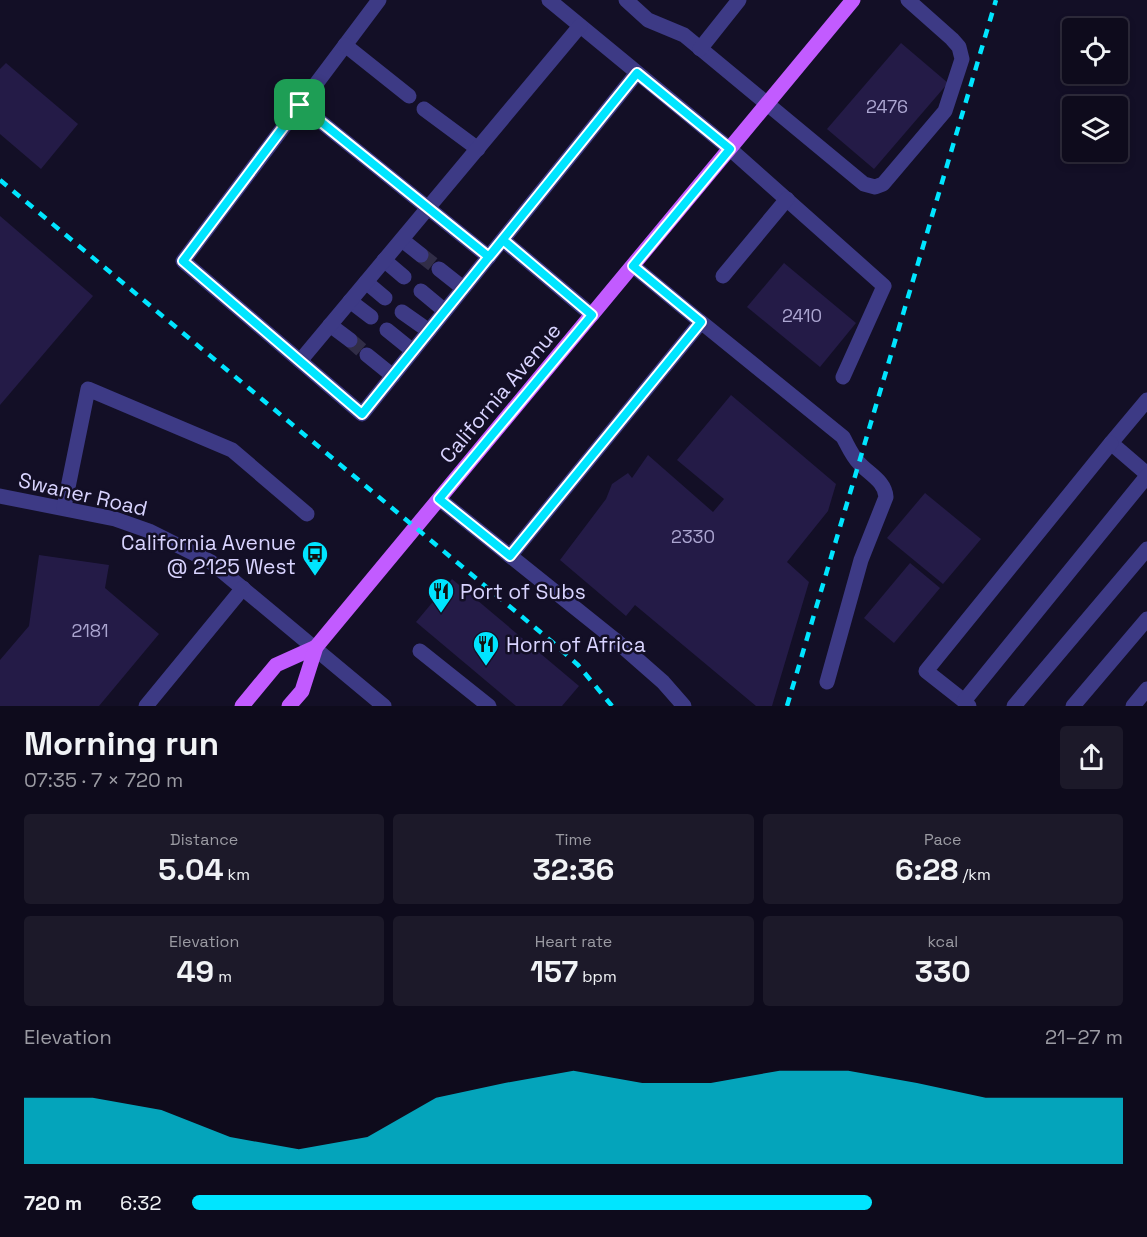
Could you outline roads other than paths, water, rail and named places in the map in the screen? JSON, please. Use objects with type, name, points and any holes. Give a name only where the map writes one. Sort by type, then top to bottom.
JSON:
[{"type":"main road","name":"California Avenue","points":[[289,706],[302,691],[316,647],[853,0]]},
{"type":"main road","name":"California Avenue","points":[[242,706],[276,665],[316,647]]},
{"type":"street","points":[[379,0],[183,261],[362,414],[637,73]]},
{"type":"street","points":[[549,0],[730,149],[884,286],[843,377]]},
{"type":"street","points":[[626,0],[648,20],[684,35],[864,184],[875,187],[883,184],[945,111],[962,59],[959,47],[952,39],[908,0]]},
{"type":"street","points":[[700,49],[739,0]]},
{"type":"street","points":[[300,361],[580,26]]},
{"type":"street","points":[[345,45],[409,96]]},
{"type":"street","points":[[300,105],[489,257]]},
{"type":"street","points":[[424,109],[478,149]]},
{"type":"street","points":[[723,276],[787,200]]},
{"type":"street","points":[[402,240],[421,255]]},
{"type":"street","points":[[503,240],[592,315]]},
{"type":"street","points":[[384,260],[404,277]]},
{"type":"street","points":[[633,266],[843,437],[858,462],[878,480],[886,492],[861,560],[827,682]]},
{"type":"street","points":[[439,269],[463,288]]},
{"type":"street","points":[[366,282],[385,298]]},
{"type":"street","points":[[421,291],[445,311]]},
{"type":"street","points":[[350,301],[371,317]]},
{"type":"street","points":[[402,312],[429,331]]},
{"type":"street","points":[[510,556],[701,322]]},
{"type":"street","points":[[330,325],[350,340]]},
{"type":"street","points":[[387,330],[413,351]]},
{"type":"street","points":[[367,355],[393,376]]},
{"type":"street","points":[[64,507],[88,389],[232,450],[307,514]]},
{"type":"street","points":[[1111,443],[1147,475],[967,704],[926,671],[1111,443],[1147,400]]},
{"type":"street","name":"Swaner Road","points":[[0,496],[115,519],[149,531],[211,562],[316,647],[384,706]]},
{"type":"street","points":[[439,499],[614,639],[663,682],[684,706]]},
{"type":"street","points":[[1014,706],[1147,549]]},
{"type":"street","points":[[146,706],[243,588]]},
{"type":"street","points":[[1073,706],[1147,619]]},
{"type":"street","points":[[420,651],[489,706]]},
{"type":"street","points":[[1133,706],[1147,689]]},
{"type":"tunnel","points":[[421,255],[439,269]]},
{"type":"tunnel","points":[[350,340],[367,355]]},
{"type":"railway","points":[[787,706],[996,0]]},
{"type":"railway","points":[[0,180],[551,641],[578,665],[612,706]]},
{"type":"place","name":"California Avenue @ 2125 West","points":[[315,577]]},
{"type":"place","name":"Port of Subs","points":[[441,614]]},
{"type":"place","name":"Horn of Africa","points":[[486,667]]}]
